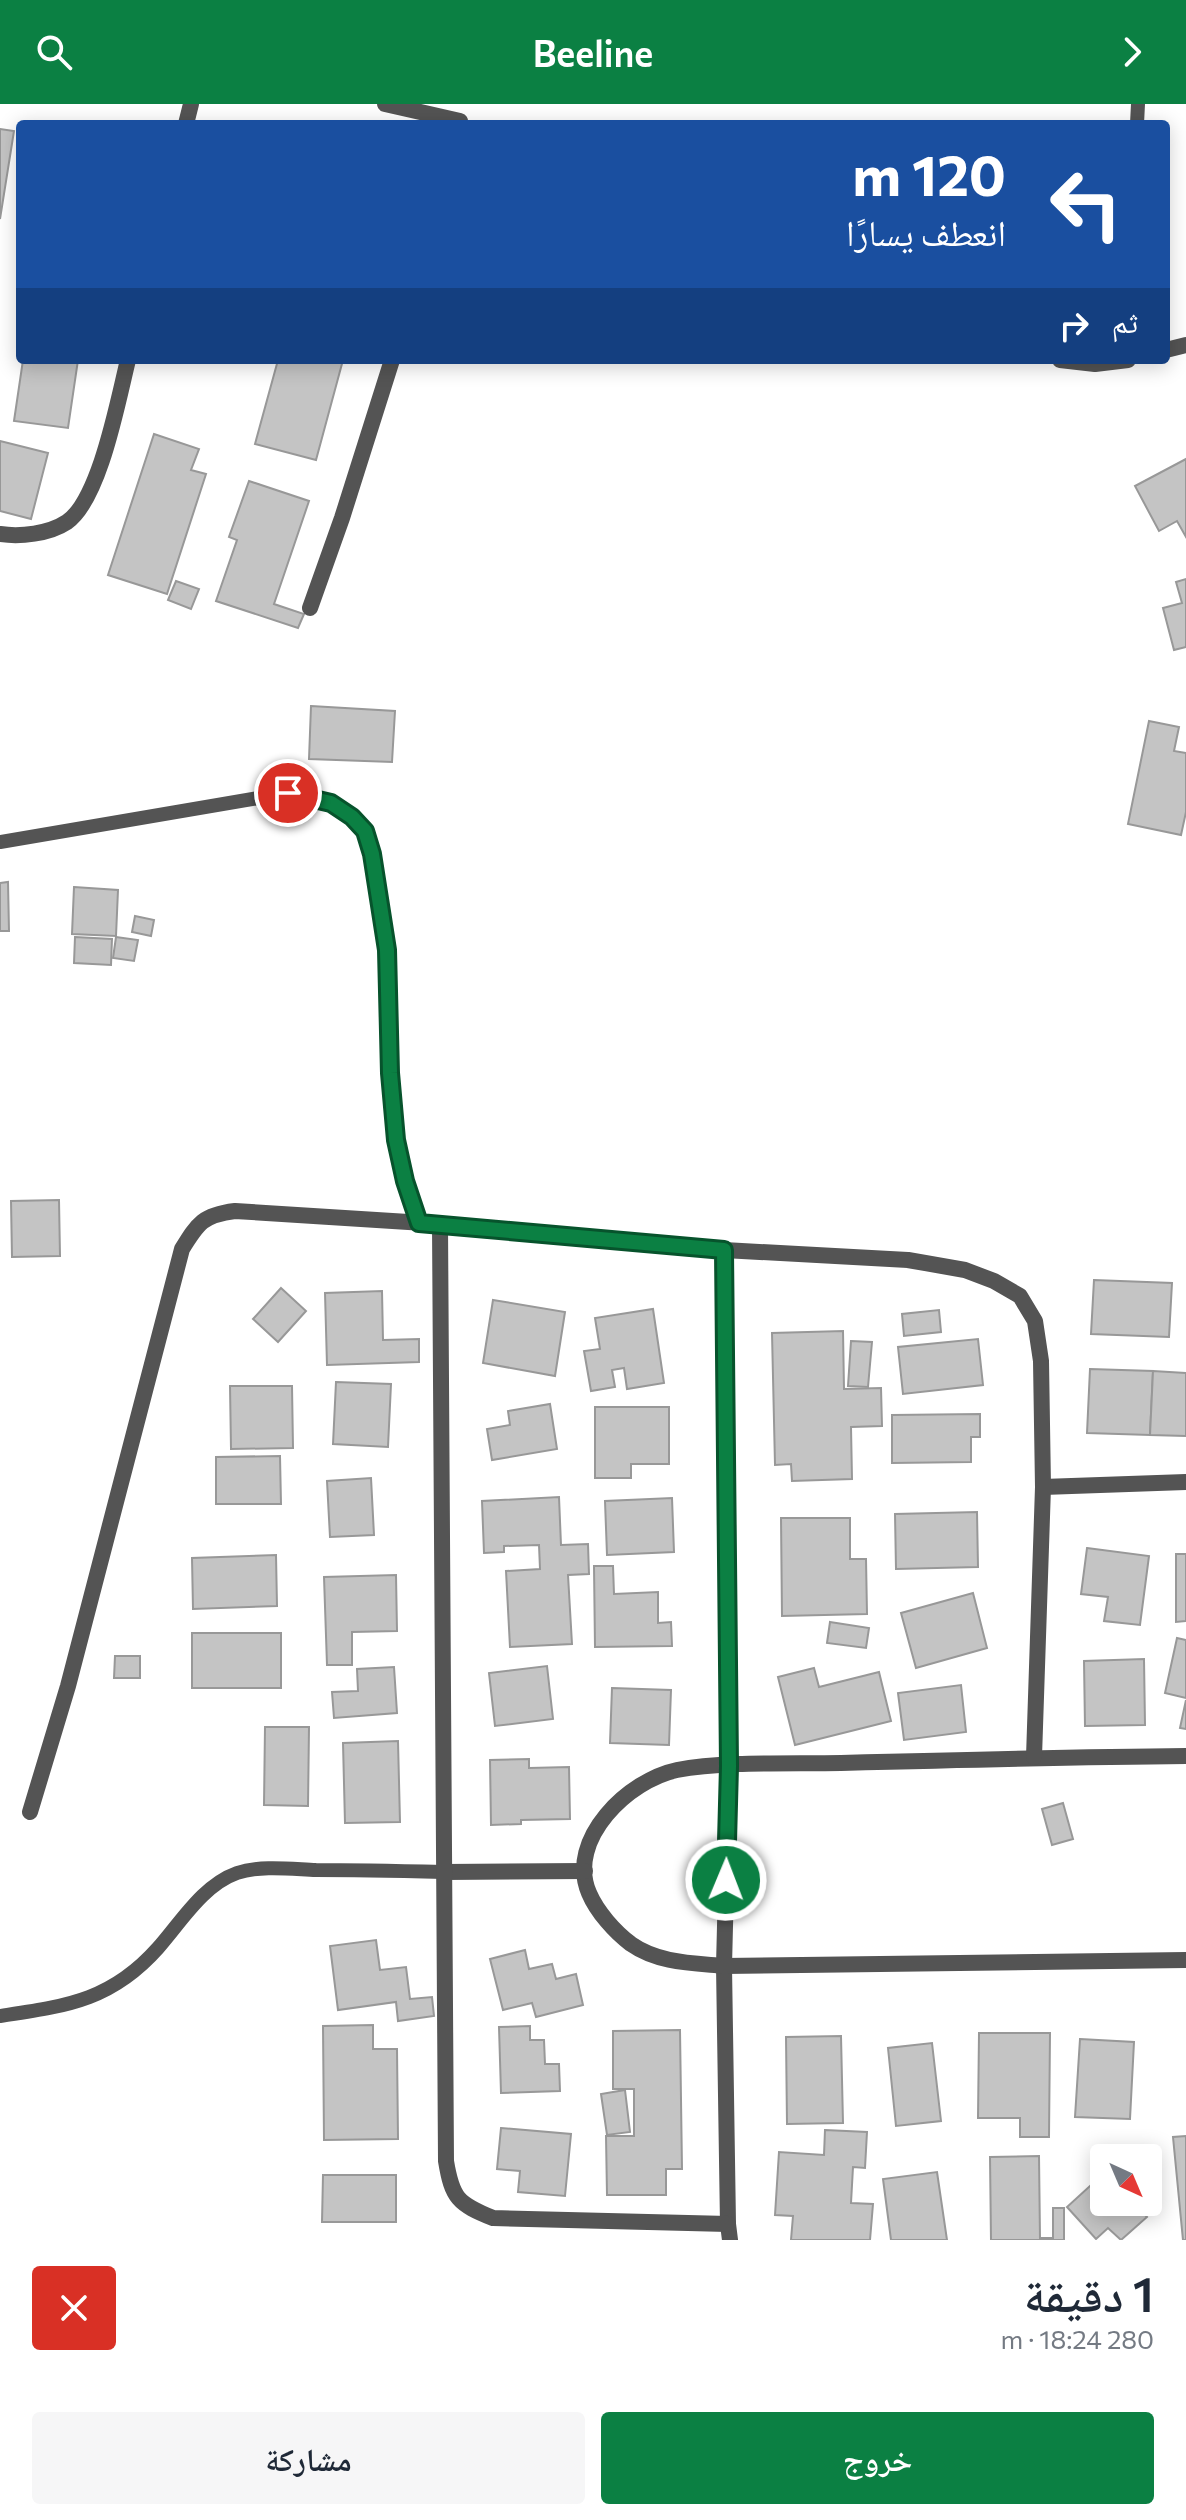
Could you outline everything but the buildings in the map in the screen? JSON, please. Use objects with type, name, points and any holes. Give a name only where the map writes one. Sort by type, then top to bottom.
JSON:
[{"type":"street","points":[[385,104],[452,120]]},
{"type":"street","points":[[0,534],[11,536],[50,530],[68,521],[86,501],[100,463],[127,364]]},
{"type":"street","points":[[310,608],[391,364]]},
{"type":"street","points":[[30,1812],[68,1686],[182,1249],[197,1225],[213,1214],[235,1211],[440,1224],[724,1250],[908,1260],[965,1270],[994,1281],[1020,1296],[1035,1321],[1041,1361],[1043,1487],[1034,1757]]},
{"type":"street","points":[[440,1224],[446,2161],[450,2187],[464,2206],[493,2218],[729,2232],[724,1966],[729,1766],[724,1250]]},
{"type":"street","points":[[1043,1487],[1186,1482]]},
{"type":"street","points":[[1186,1756],[1034,1757],[676,1770],[636,1786],[608,1812],[590,1843],[585,1871],[588,1892],[604,1918],[632,1945],[668,1961],[724,1966],[1186,1960]]},
{"type":"street","points":[[444,1872],[585,1871]]},
{"type":"lane","points":[[0,842],[288,793],[331,803],[352,817],[365,831],[372,854],[387,950],[389,1050],[396,1140],[419,1223]]},
{"type":"lane","points":[[0,2016],[66,2006],[101,1993],[128,1976],[156,1950],[209,1889],[237,1873],[269,1869],[444,1872]]},
{"type":"route","points":[[288,793],[331,803],[352,817],[365,831],[372,854],[387,950],[391,1095],[396,1140],[419,1223],[724,1250],[729,1766],[726,1880]]}]
